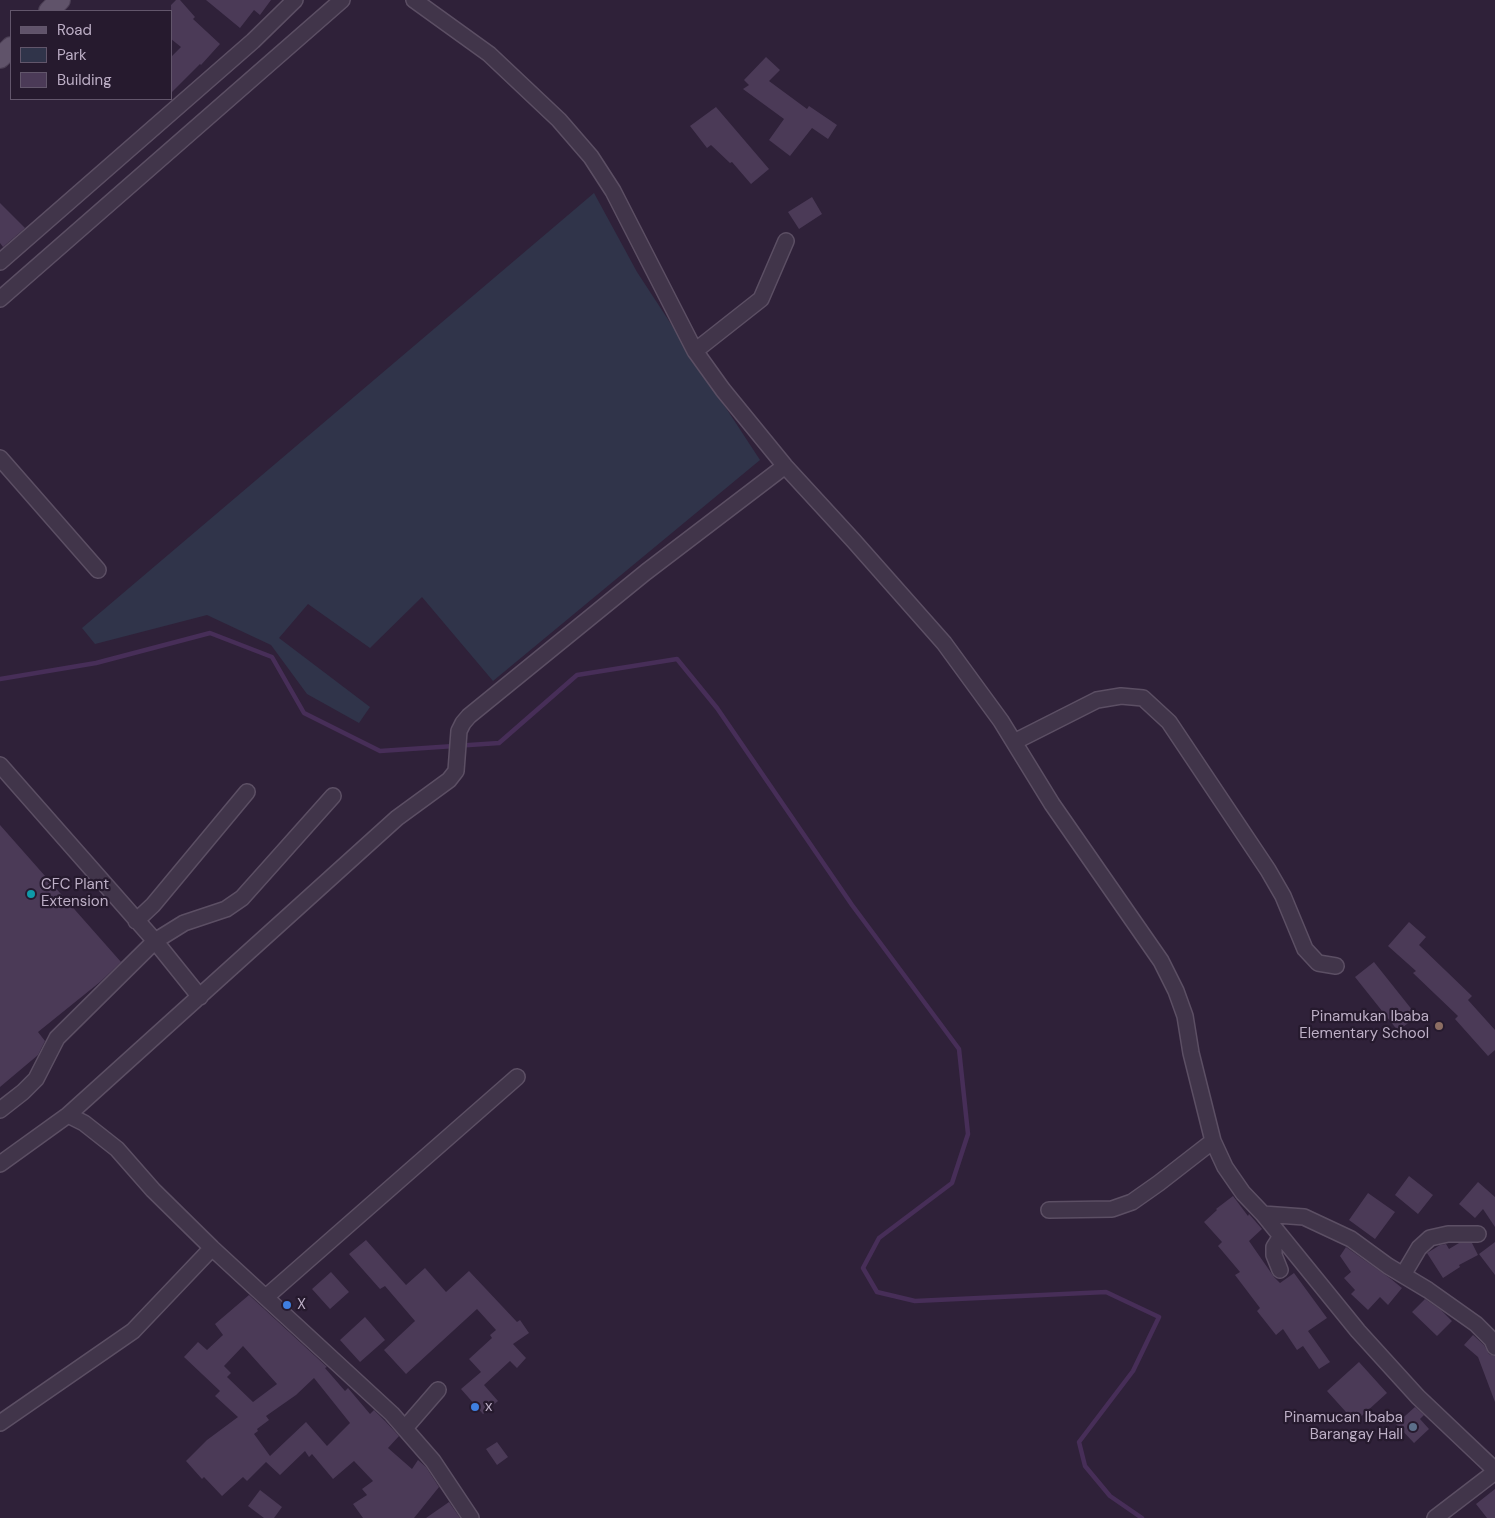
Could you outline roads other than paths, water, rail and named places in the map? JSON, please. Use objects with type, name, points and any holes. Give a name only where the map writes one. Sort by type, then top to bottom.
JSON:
[{"type":"main road","points":[[50,10],[60,0]]},
{"type":"main road","points":[[0,58],[10,49]]},
{"type":"street","points":[[0,262],[216,74],[295,0]]},
{"type":"street","points":[[0,299],[342,0]]},
{"type":"street","points":[[414,0],[489,54],[559,120],[591,158],[613,191],[695,351],[723,390],[785,466],[944,643],[1002,721],[1052,804],[1161,962],[1176,991],[1185,1016],[1191,1053],[1213,1142],[1225,1167],[1243,1193],[1263,1214],[1358,1331],[1418,1397],[1495,1471],[1435,1518]]},
{"type":"street","points":[[695,351],[761,299],[786,241]]},
{"type":"street","points":[[0,458],[98,570]]},
{"type":"street","points":[[0,1164],[68,1115],[397,818],[449,780],[456,771],[461,726],[469,716],[646,572],[785,466]]},
{"type":"street","points":[[1014,742],[1097,700],[1121,696],[1142,698],[1169,722],[1268,870],[1306,949],[1318,963],[1336,966]]},
{"type":"street","points":[[0,765],[155,941],[200,997]]},
{"type":"street","points":[[136,921],[153,905],[247,792]]},
{"type":"street","points":[[0,1110],[24,1092],[36,1080],[58,1038],[155,941],[184,923],[226,909],[242,898],[333,796]]},
{"type":"street","points":[[266,1297],[517,1077]]},
{"type":"street","points":[[68,1115],[84,1123],[117,1148],[153,1190],[212,1248],[405,1428],[434,1461],[472,1518]]},
{"type":"street","points":[[1049,1210],[1112,1209],[1132,1202],[1160,1184],[1213,1142]]},
{"type":"street","points":[[1263,1214],[1304,1217],[1351,1239],[1428,1290],[1494,1339]]},
{"type":"street","points":[[1403,1275],[1418,1248],[1430,1238],[1448,1234],[1478,1234]]},
{"type":"street","points":[[1280,1270],[1274,1255],[1274,1247],[1281,1236]]},
{"type":"street","points":[[0,1423],[133,1331],[212,1248]]},
{"type":"street","points":[[405,1428],[438,1390]]},
{"type":"waterway","points":[[0,679],[96,663],[210,633],[272,657],[304,713],[380,751],[499,743],[577,675],[677,659],[717,708],[852,905],[959,1049],[968,1134],[952,1183],[879,1238],[863,1268],[877,1292],[915,1301],[1106,1292],[1159,1317],[1133,1371],[1079,1442],[1085,1466],[1110,1496],[1142,1518]]},
{"type":"place","name":"CFC Plant Extension","points":[[31,894]]},
{"type":"place","name":"Pinamukan Ibaba Elementary School","points":[[1439,1026]]},
{"type":"place","name":"X","points":[[287,1305]]},
{"type":"place","name":"x","points":[[475,1407]]},
{"type":"place","name":"Pinamucan Ibaba Barangay Hall","points":[[1413,1427]]}]
